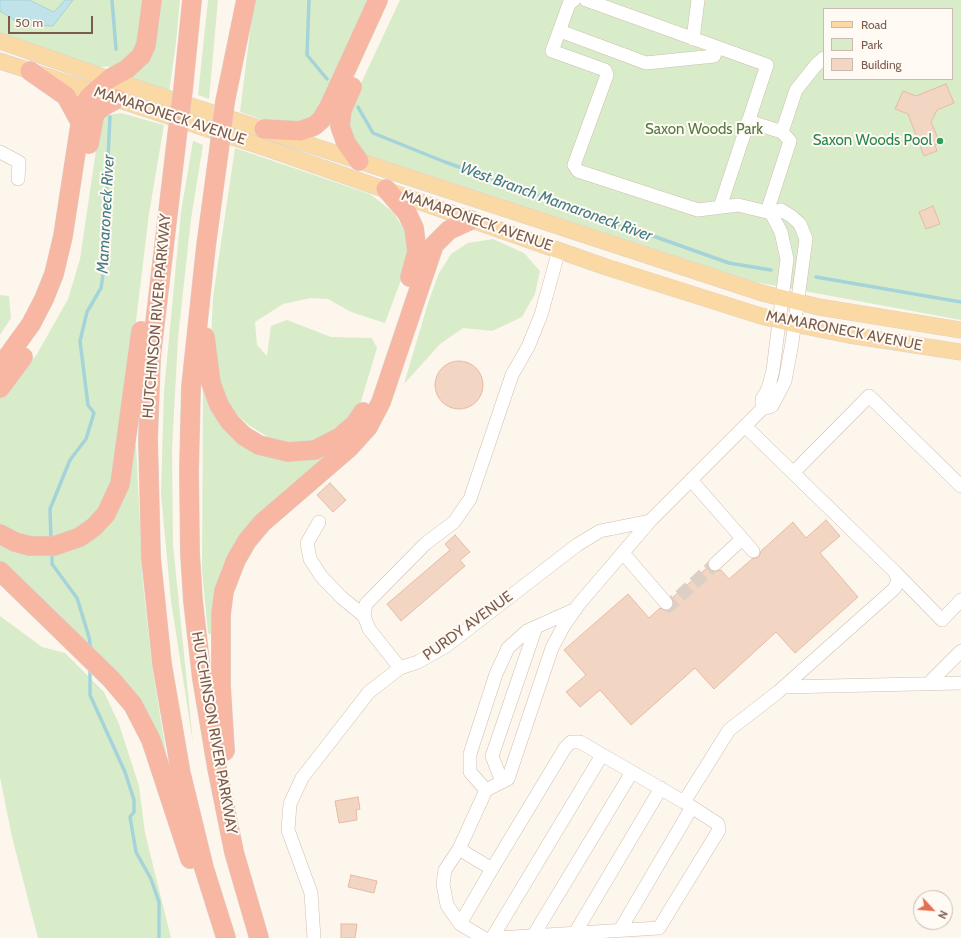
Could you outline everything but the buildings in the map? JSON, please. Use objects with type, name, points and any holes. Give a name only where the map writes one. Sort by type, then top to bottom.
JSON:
[{"type":"highway","points":[[0,367],[31,324],[44,299],[54,274],[63,236],[79,120],[83,106],[109,79],[128,69],[141,56],[146,45],[152,0]]},
{"type":"highway","name":"HUTCHINSON RIVER PARKWAY","points":[[192,0],[156,297],[149,386],[148,502],[153,579],[162,664],[181,774],[204,868],[226,938]]},
{"type":"highway","name":"HUTCHINSON RIVER PARKWAY","points":[[235,0],[225,102],[206,246],[191,387],[189,457],[190,553],[202,679],[234,852],[259,938]]},
{"type":"highway","points":[[225,102],[246,0]]},
{"type":"highway","points":[[264,129],[300,131],[314,126],[322,120],[378,0]]},
{"type":"highway","points":[[360,161],[343,138],[340,126],[341,116],[392,0]]},
{"type":"highway","points":[[30,71],[66,96],[79,120]]},
{"type":"highway","points":[[0,388],[41,331],[59,296],[68,271],[77,229],[93,118],[99,109],[117,99]]},
{"type":"highway","points":[[206,246],[206,352],[211,383],[224,414],[244,436],[259,445],[288,452],[315,450],[340,437],[355,424],[364,410],[413,267],[417,244],[414,228],[407,213],[386,189]]},
{"type":"highway","points":[[0,534],[15,542],[30,546],[54,546],[76,539],[94,527],[106,514],[120,484],[148,280],[168,194]]},
{"type":"highway","points":[[234,852],[222,711],[220,661],[221,608],[232,570],[241,550],[262,523],[356,442],[371,423],[381,402],[434,245],[448,230],[471,220]]},
{"type":"highway","points":[[0,570],[111,679],[138,712],[151,740],[215,938]]},
{"type":"main road","name":"MAMARONECK AVENUE","points":[[0,41],[109,79],[664,262],[789,300],[961,330]]},
{"type":"main road","name":"MAMARONECK AVENUE","points":[[0,61],[246,141],[653,283],[788,323],[961,352]]},
{"type":"street","points":[[574,0],[569,4],[552,51],[605,70],[607,75],[574,165],[578,171],[698,210],[738,205],[769,212],[781,210],[791,216],[800,224],[806,239],[789,300]]},
{"type":"street","points":[[586,0],[767,65],[720,207]]},
{"type":"street","points":[[693,39],[698,0]]},
{"type":"street","points":[[560,31],[646,63],[714,56],[717,47]]},
{"type":"street","points":[[782,132],[796,90],[816,65],[823,59]]},
{"type":"street","points":[[484,938],[460,924],[447,905],[443,884],[445,870],[459,849],[486,790],[508,779],[512,771],[552,648],[576,609],[650,521],[762,409],[762,399],[768,389],[788,323],[789,300],[787,259],[781,232],[769,212],[790,141],[782,132],[748,121]]},
{"type":"street","points":[[0,152],[20,162],[18,179]]},
{"type":"street","points":[[364,616],[366,604],[374,593],[425,544],[454,522],[470,499],[512,375],[528,347],[541,315],[559,250]]},
{"type":"street","points":[[794,473],[869,396],[961,486]]},
{"type":"street","points":[[744,426],[896,572],[942,620],[961,600]]},
{"type":"street","points":[[691,480],[753,551]]},
{"type":"street","name":"PURDY AVENUE","points":[[314,938],[311,893],[288,830],[290,804],[302,778],[369,692],[400,668],[418,662],[446,646],[577,545],[600,531],[650,521]]},
{"type":"street","points":[[319,522],[307,543],[310,558],[326,581],[341,597],[364,616],[369,629],[400,668]]},
{"type":"street","points":[[715,564],[742,539]]},
{"type":"street","points":[[623,553],[666,603]]},
{"type":"street","points":[[620,930],[729,730],[785,687],[894,589],[898,581],[896,572]]},
{"type":"street","points":[[486,790],[470,772],[470,754],[496,674],[508,648],[527,631],[576,609]]},
{"type":"street","points":[[502,782],[492,756],[536,627]]},
{"type":"street","points":[[929,683],[961,651]]},
{"type":"street","points":[[785,687],[961,683]]},
{"type":"street","points":[[460,924],[565,748],[571,742],[580,742],[661,788],[718,824],[719,830],[659,928],[498,938]]},
{"type":"street","points":[[492,938],[602,755]]},
{"type":"street","points":[[533,936],[632,772]]},
{"type":"street","points":[[575,933],[661,788]]},
{"type":"street","points":[[459,849],[492,869]]},
{"type":"green space","points":[[0,0],[145,0],[138,46],[119,66],[99,67],[0,33]]},
{"type":"green space","points":[[157,0],[180,0],[169,92],[130,77]]},
{"type":"green space","points":[[208,0],[218,0],[209,99],[198,95]]},
{"type":"green space","points":[[254,0],[369,0],[318,112],[306,121],[287,126],[269,122],[240,112]]},
{"type":"green space","name":"Saxon Woods Park","points":[[400,0],[961,0],[961,320],[755,282],[337,145],[348,111]]},
{"type":"green space","points":[[121,113],[164,125],[149,214],[120,452],[111,493],[90,523],[73,533],[45,540],[10,532],[0,524],[0,398],[37,354],[68,299],[80,259],[100,123],[108,115]]},
{"type":"green space","points":[[193,141],[203,145],[191,219],[178,338],[172,449],[173,545],[193,743],[171,601],[161,494],[164,391],[181,212]]},
{"type":"green space","points":[[235,148],[370,194],[393,212],[409,237],[408,261],[385,323],[351,312],[328,299],[311,298],[283,304],[255,322],[257,345],[267,356],[271,326],[287,320],[331,337],[372,338],[377,348],[361,401],[350,420],[329,437],[299,445],[278,443],[250,426],[235,413],[220,388],[211,342],[213,297]]},
{"type":"green space","points":[[493,239],[524,253],[540,271],[535,294],[522,317],[492,331],[463,328],[440,344],[404,384],[428,303],[438,275],[451,254],[468,243]]},
{"type":"green space","points":[[0,295],[9,296],[11,318],[0,335]]},
{"type":"green space","points":[[203,387],[233,435],[330,450],[333,456],[265,511],[214,637],[208,633],[202,571]]},
{"type":"green space","points":[[132,445],[136,445],[143,584],[152,665],[166,753],[163,755],[152,722],[0,562],[0,540],[79,545]]},
{"type":"green space","points":[[0,616],[42,647],[65,653],[104,692],[119,724],[139,786],[145,833],[171,938],[38,938],[12,837],[0,777]]},
{"type":"water","points":[[0,0],[29,0],[54,12],[65,0],[73,0],[53,26],[22,25],[0,11]]},
{"type":"waterway","name":"Mamaroneck River","points":[[112,0],[116,49]]},
{"type":"waterway","name":"West Branch Mamaroneck River","points":[[309,0],[307,55],[327,79]]},
{"type":"waterway","name":"West Branch Mamaroneck River","points":[[358,107],[373,133],[445,162],[729,263],[771,270]]},
{"type":"waterway","name":"Mamaroneck River","points":[[51,540],[50,509],[70,460],[86,439],[94,413],[88,405],[80,341],[87,312],[101,288],[106,255],[106,197],[110,117]]},
{"type":"waterway","name":"West Branch Mamaroneck River","points":[[816,277],[961,302]]},
{"type":"waterway","name":"Mamaroneck River","points":[[52,552],[52,564],[77,598],[89,637],[91,650]]},
{"type":"waterway","name":"Mamaroneck River","points":[[90,668],[90,695],[125,772],[134,800],[134,812],[130,817],[136,852],[151,879],[159,902],[159,938]]},
{"type":"tunnel","points":[[666,603],[669,606],[715,564]]},
{"type":"place","name":"Saxon Woods Pool","points":[[940,141]]}]
